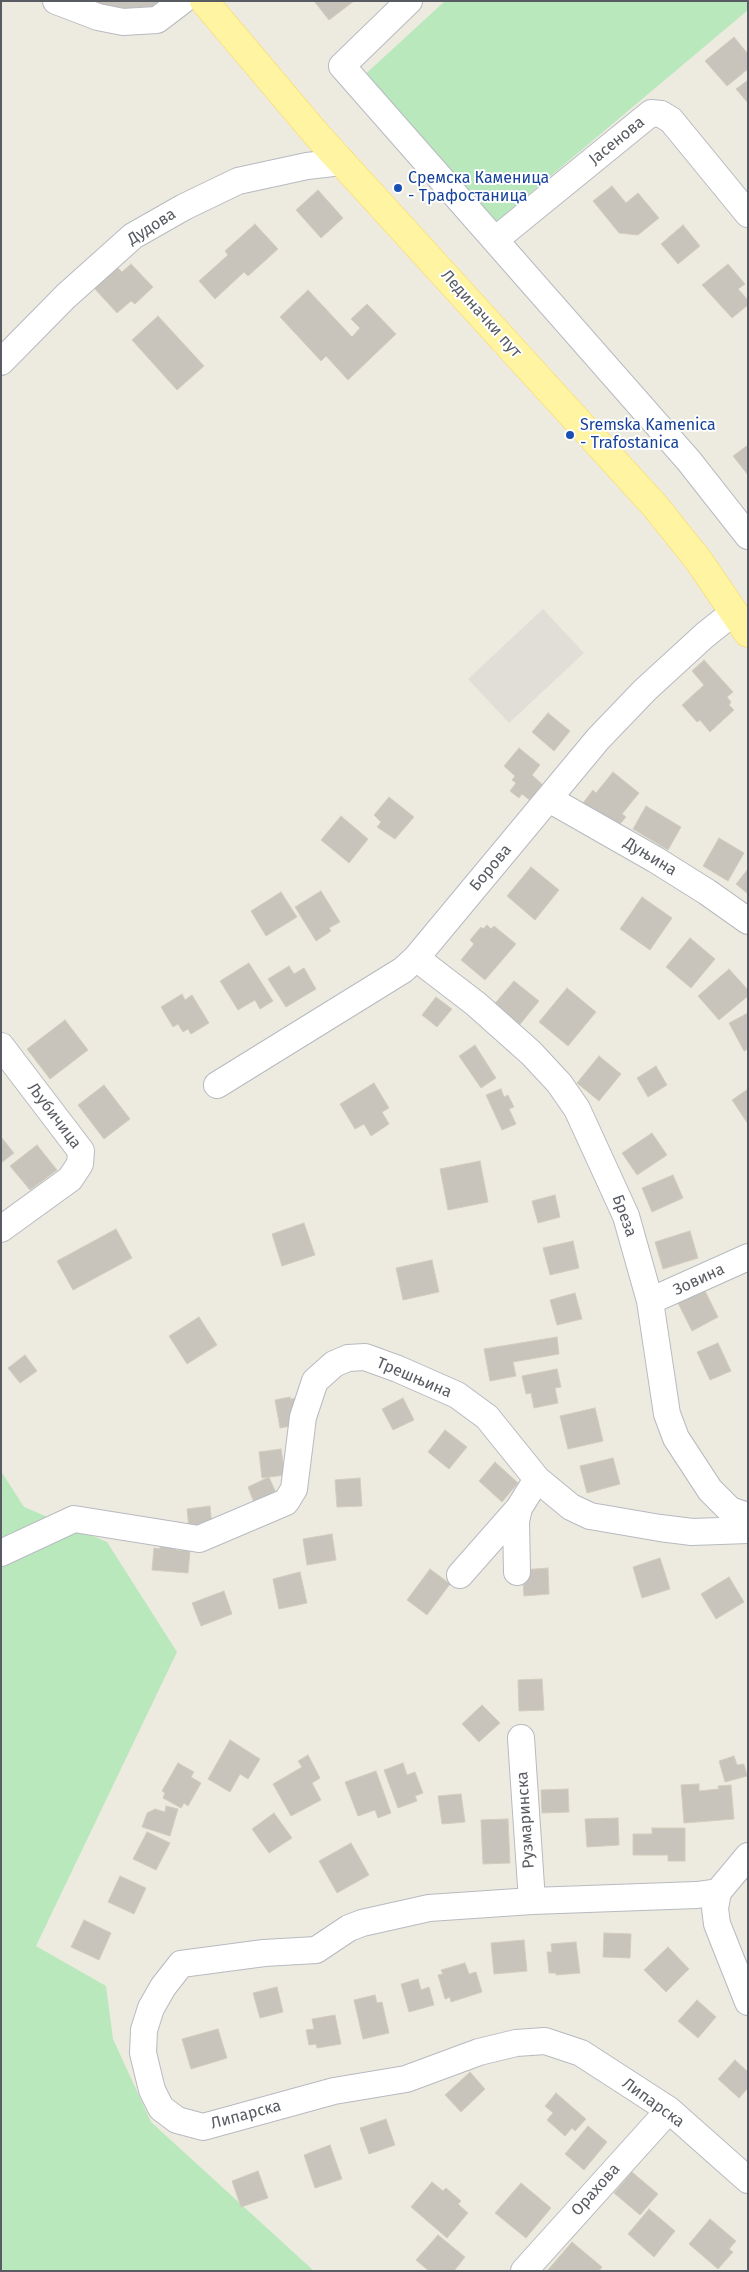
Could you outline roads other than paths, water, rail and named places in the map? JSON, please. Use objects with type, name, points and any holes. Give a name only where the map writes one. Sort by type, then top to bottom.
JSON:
[{"type":"main road","name":"Лединачки пут","points":[[204,1],[342,162],[654,506],[699,561],[741,623]]},
{"type":"street","points":[[56,1],[98,17],[123,22],[157,20],[182,1]]},
{"type":"street","points":[[409,1],[342,66],[689,461],[748,536]]},
{"type":"street","name":"Јасенова","points":[[495,240],[651,113],[660,114],[670,120],[748,214]]},
{"type":"street","name":"Дудова","points":[[1,362],[66,296],[133,236],[184,207],[238,181],[307,166],[342,162]]},
{"type":"street","name":"Борова","points":[[217,1085],[403,970],[416,958],[598,739],[645,690],[704,635],[741,623]]},
{"type":"street","name":"Дуњина","points":[[548,799],[656,860],[748,921]]},
{"type":"street","name":"Бреза","points":[[416,958],[476,1004],[531,1053],[559,1083],[577,1109],[626,1216],[650,1301],[667,1414],[676,1438],[710,1490],[730,1510],[748,1516]]},
{"type":"street","name":"Љубичица","points":[[1,1046],[81,1151],[80,1164],[70,1179],[7,1225]]},
{"type":"street","name":"Зовина","points":[[650,1301],[748,1257]]},
{"type":"street","name":"Трешњина","points":[[1,1553],[74,1519],[199,1539],[286,1502],[294,1489],[303,1417],[315,1381],[334,1364],[348,1358],[365,1357],[398,1369],[457,1396],[487,1417],[537,1479],[571,1507],[590,1516],[692,1532],[748,1530]]},
{"type":"street","points":[[460,1575],[519,1508],[537,1479]]},
{"type":"street","points":[[517,1572],[516,1521],[519,1508]]},
{"type":"street","name":"Рузмаринска","points":[[521,1738],[532,1901]]},
{"type":"street","points":[[747,2000],[717,1924],[715,1908],[718,1892],[748,1856]]},
{"type":"street","name":"Липарска","points":[[718,1892],[697,1896],[532,1901],[429,1908],[362,1923],[316,1950],[181,1964],[163,1987],[151,2008],[144,2030],[143,2053],[147,2073],[161,2108],[177,2120],[203,2127],[334,2091],[406,2079],[479,2052],[498,2047],[516,2043],[545,2041],[581,2053],[669,2110],[748,2180]]},
{"type":"street","name":"Орахова","points":[[524,2271],[669,2110]]},
{"type":"place","name":"Сремска Каменица - Трафостаница","points":[[398,188]]},
{"type":"place","name":"Sremska Kamenica - Trafostanica","points":[[570,435]]}]
